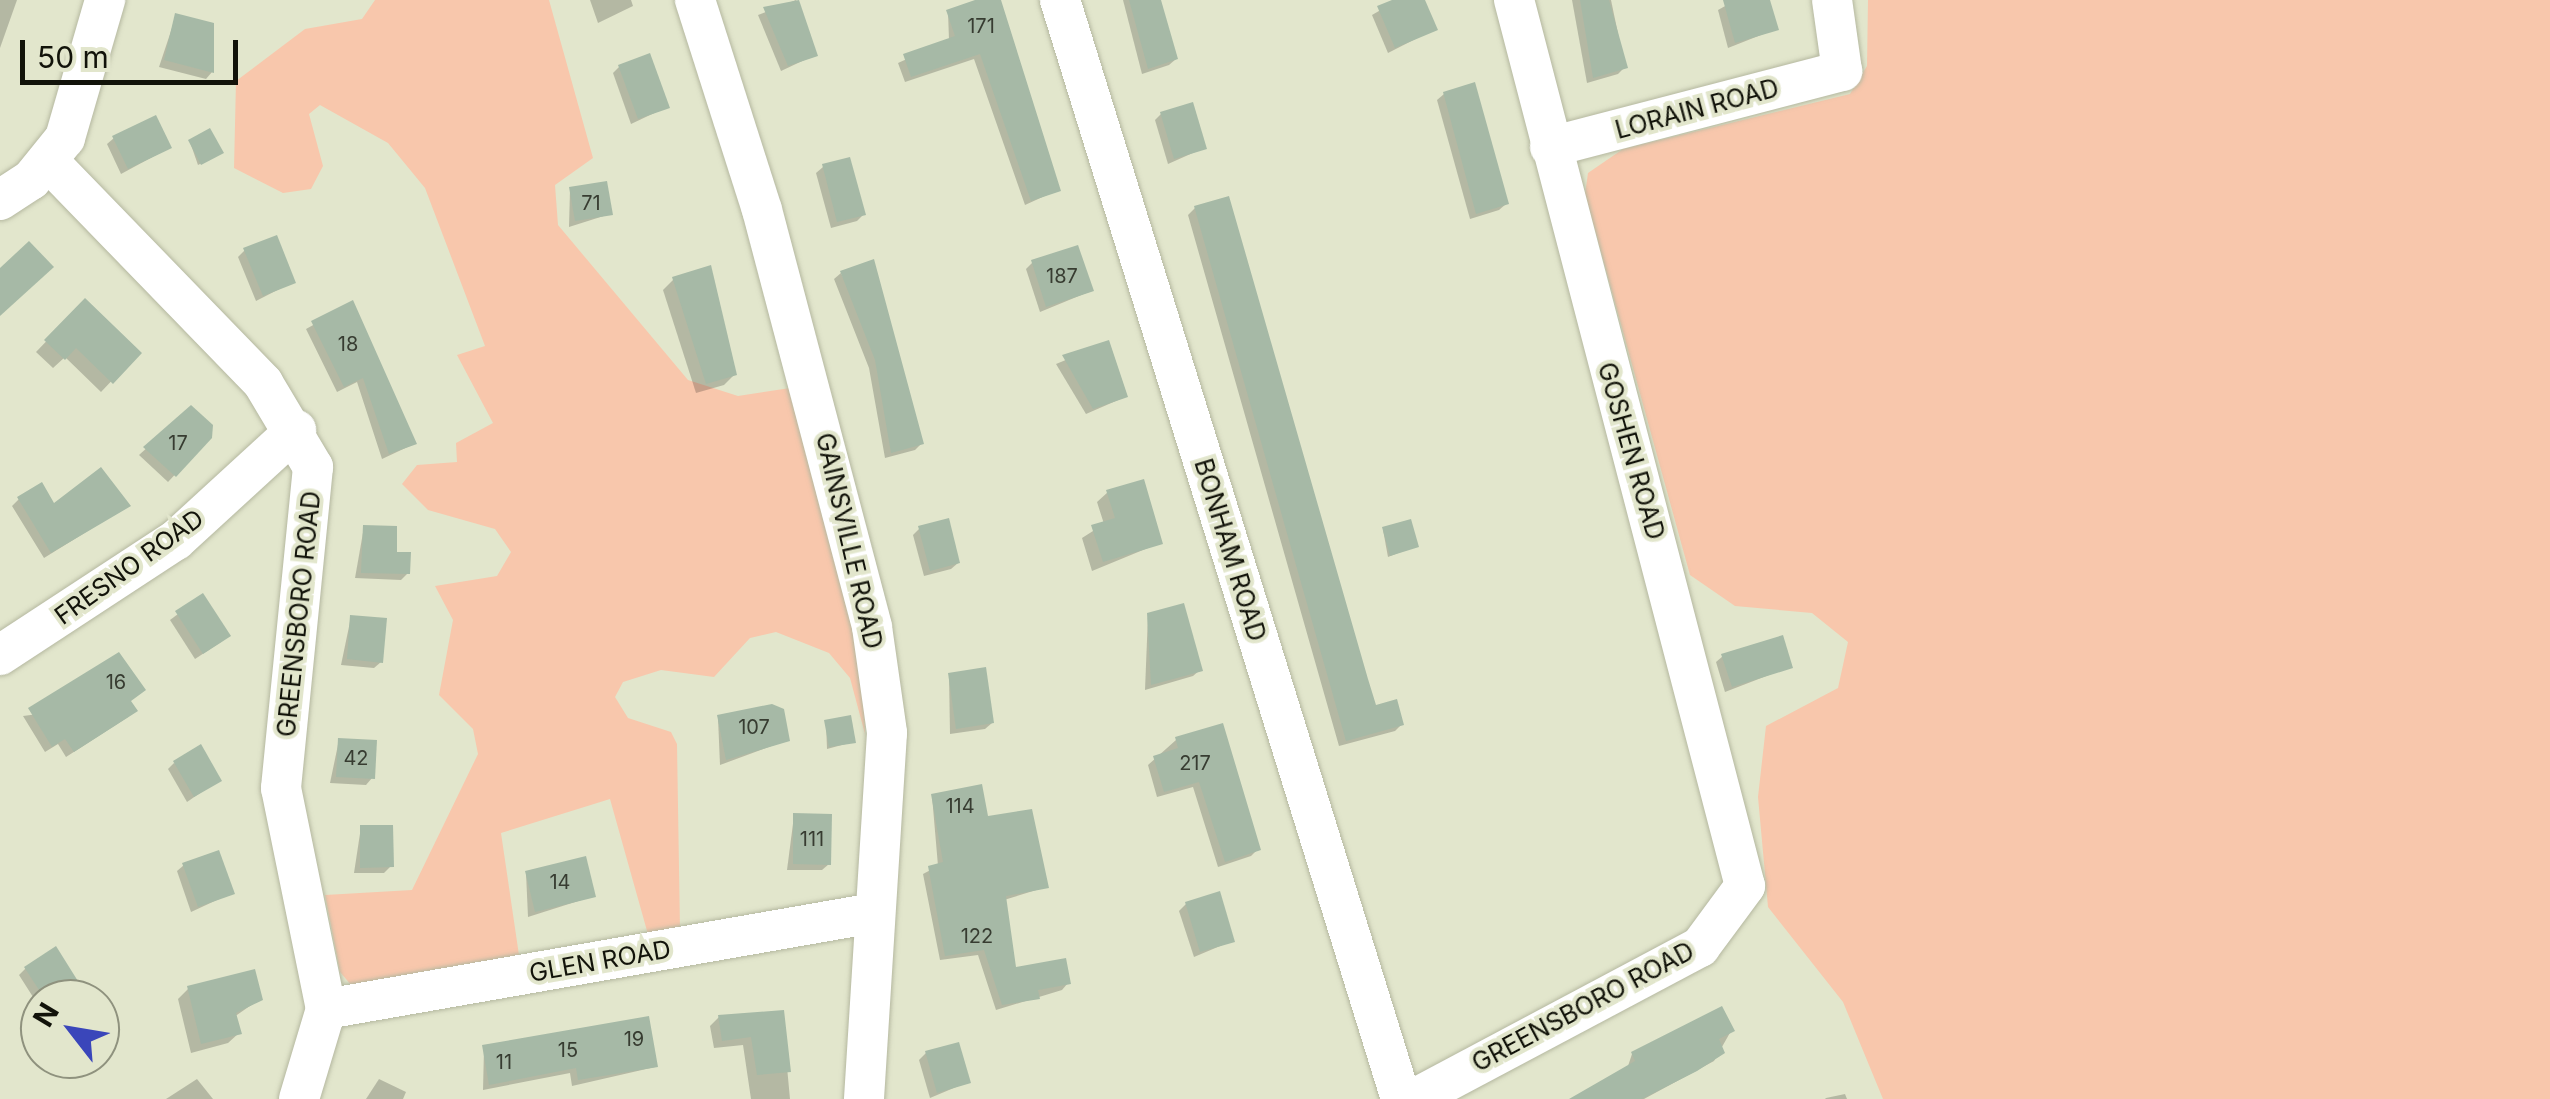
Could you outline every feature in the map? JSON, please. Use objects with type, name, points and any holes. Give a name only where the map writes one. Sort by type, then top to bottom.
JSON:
[{"type":"street","points":[[0,200],[49,162],[78,100],[105,0]]},
{"type":"street","name":"GAINSVILLE ROAD","points":[[695,0],[762,210],[872,627],[887,732],[864,1099]]},
{"type":"street","name":"BONHAM ROAD","points":[[1060,0],[1400,1099]]},
{"type":"street","name":"GOSHEN ROAD","points":[[1514,0],[1550,147],[1744,857],[1740,900]]},
{"type":"street","name":"LORAIN ROAD","points":[[1550,147],[1842,71],[1832,0]]},
{"type":"street","name":"GREENSBORO ROAD","points":[[49,162],[128,235],[296,430],[313,467],[314,518],[281,788],[326,1009],[299,1099]]},
{"type":"street","name":"FRESNO ROAD","points":[[0,655],[176,540],[296,430]]},
{"type":"street","name":"GREENSBORO ROAD","points":[[1414,1099],[1700,947],[1740,900]]},
{"type":"street","name":"GLEN ROAD","points":[[326,1009],[874,913]]},
{"type":"shaded area","points":[[375,0],[549,0],[593,158],[555,185],[558,225],[688,380],[738,396],[790,388],[863,644],[865,734],[850,678],[829,653],[776,632],[750,638],[714,677],[661,670],[623,682],[615,697],[628,718],[671,732],[677,744],[680,929],[649,938],[610,799],[501,833],[520,962],[352,986],[340,972],[325,895],[412,890],[478,754],[473,729],[439,695],[453,620],[435,586],[497,576],[511,552],[495,529],[428,510],[402,484],[417,465],[457,462],[456,443],[493,423],[457,355],[485,346],[425,188],[388,143],[320,105],[309,114],[323,166],[311,189],[283,193],[234,168],[236,81],[305,29],[362,19]]},
{"type":"shaded area","points":[[1868,0],[2550,0],[2550,1099],[1883,1099],[1843,1002],[1768,907],[1758,797],[1766,726],[1838,688],[1848,642],[1812,613],[1735,606],[1690,575],[1585,194],[1588,173],[1623,149],[1850,94],[1867,66]]},
{"type":"building","points":[[799,0],[818,56],[788,66],[763,7]]},
{"type":"building","points":[[975,0],[1001,0],[1061,191],[1031,201],[980,54],[911,77],[903,54],[955,36],[946,10]]},
{"type":"building","points":[[1129,0],[1161,0],[1178,59],[1148,69]]},
{"type":"building","points":[[1392,0],[1425,0],[1438,30],[1395,48],[1377,6]]},
{"type":"building","points":[[1580,0],[1609,0],[1628,68],[1593,78]]},
{"type":"building","points":[[1723,0],[1770,0],[1779,30],[1735,43]]},
{"type":"building","points":[[175,13],[214,23],[214,73],[164,60]]},
{"type":"building","points":[[650,53],[670,108],[638,119],[618,65]]},
{"type":"building","points":[[1475,82],[1509,204],[1476,214],[1443,92]]},
{"type":"building","points":[[1193,102],[1207,149],[1174,159],[1160,112]]},
{"type":"building","points":[[156,115],[172,148],[128,169],[112,136]]},
{"type":"building","points":[[210,128],[224,153],[201,165],[188,140]]},
{"type":"building","points":[[850,157],[866,215],[837,222],[822,164]]},
{"type":"building","points":[[607,181],[613,215],[575,221],[569,187]]},
{"type":"building","points":[[1229,196],[1376,705],[1397,699],[1404,725],[1346,741],[1194,206]]},
{"type":"building","points":[[277,235],[296,283],[263,296],[243,248]]},
{"type":"building","points":[[29,241],[54,267],[0,316],[0,268]]},
{"type":"building","points":[[1078,245],[1094,291],[1046,307],[1031,260]]},
{"type":"building","points":[[874,259],[924,444],[891,453],[875,360],[840,271]]},
{"type":"building","points":[[711,265],[737,375],[706,384],[672,277]]},
{"type":"building","points":[[85,298],[142,353],[113,384],[76,348],[65,360],[44,340]]},
{"type":"building","points":[[353,300],[417,444],[389,454],[363,378],[344,387],[311,321]]},
{"type":"building","points":[[1109,340],[1128,397],[1093,409],[1062,355]]},
{"type":"building","points":[[191,405],[213,425],[212,438],[176,477],[143,447]]},
{"type":"building","points":[[101,467],[131,506],[51,553],[17,497],[42,482],[54,503]]},
{"type":"building","points":[[1144,479],[1163,544],[1103,562],[1091,525],[1115,518],[1106,490]]},
{"type":"building","points":[[949,518],[960,563],[930,571],[918,526]]},
{"type":"building","points":[[1411,519],[1419,547],[1390,556],[1382,527]]},
{"type":"building","points":[[363,525],[397,526],[397,552],[411,552],[410,574],[361,573]]},
{"type":"building","points":[[203,593],[231,636],[203,654],[175,611]]},
{"type":"building","points":[[1184,603],[1203,671],[1151,685],[1147,613]]},
{"type":"building","points":[[350,615],[387,618],[383,663],[347,659]]},
{"type":"building","points":[[1783,635],[1793,668],[1732,687],[1721,654]]},
{"type":"building","points":[[119,652],[146,690],[131,701],[138,711],[74,752],[65,739],[52,747],[28,708]]},
{"type":"building","points":[[986,667],[994,723],[956,729],[948,673]]},
{"type":"building","points":[[772,704],[784,709],[790,741],[726,760],[717,715]]},
{"type":"building","points":[[851,715],[856,743],[829,747],[824,720]]},
{"type":"building","points":[[1223,723],[1261,850],[1225,862],[1199,782],[1164,792],[1153,756],[1178,748],[1175,737]]},
{"type":"building","points":[[338,738],[377,740],[375,779],[336,777]]},
{"type":"building","points":[[201,744],[222,781],[194,797],[173,761]]},
{"type":"building","points":[[982,784],[988,816],[1032,809],[1049,888],[1006,896],[1016,967],[1066,958],[1071,984],[1038,990],[1040,999],[1002,1005],[984,950],[945,956],[928,866],[943,862],[931,794]]},
{"type":"building","points":[[793,813],[832,814],[831,865],[793,864]]},
{"type":"building","points":[[360,825],[393,825],[394,867],[360,868]]},
{"type":"building","points":[[219,850],[235,894],[198,907],[182,863]]},
{"type":"building","points":[[586,856],[596,897],[535,912],[525,871]]},
{"type":"building","points":[[1220,891],[1235,942],[1200,952],[1185,902]]},
{"type":"building","points":[[56,946],[77,979],[32,979],[24,967]]},
{"type":"building","points":[[255,969],[263,1000],[236,1013],[242,1034],[201,1044],[187,986]]},
{"type":"building","points":[[1722,1006],[1735,1031],[1719,1039],[1725,1053],[1697,1071],[1642,1099],[1569,1099],[1635,1061],[1631,1052]]},
{"type":"building","points":[[784,1010],[791,1072],[757,1075],[751,1037],[722,1041],[718,1015]]},
{"type":"building","points":[[649,1016],[658,1067],[578,1080],[576,1068],[489,1085],[482,1045]]},
{"type":"building","points":[[959,1042],[971,1083],[937,1093],[925,1051]]}]
